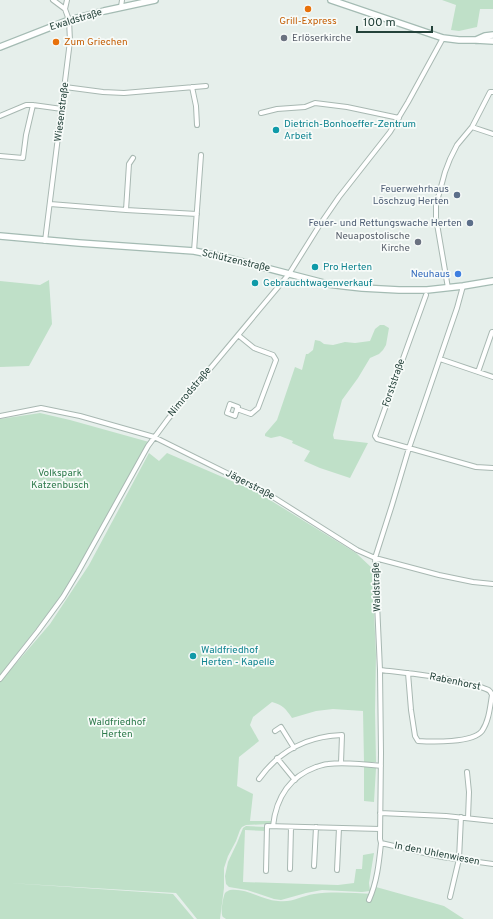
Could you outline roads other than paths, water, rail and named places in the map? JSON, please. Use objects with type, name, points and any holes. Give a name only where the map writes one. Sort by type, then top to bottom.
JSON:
[{"type":"main road","name":"Ewaldstraße","points":[[0,47],[69,20],[155,0]]},
{"type":"main road","points":[[330,0],[346,2],[443,38],[493,41]]},
{"type":"main road","points":[[476,40],[485,36],[493,35]]},
{"type":"main road","name":"Schützenstraße","points":[[0,236],[45,241],[194,251],[228,258],[328,284],[344,286],[399,290],[427,290],[493,281]]},
{"type":"street","points":[[53,0],[65,9],[67,0]]},
{"type":"street","points":[[121,7],[122,0]]},
{"type":"street","name":"Wiesenstraße","points":[[45,241],[70,41],[69,20],[65,9]]},
{"type":"street","name":"Nimrodstraße","points":[[0,679],[63,597],[144,453],[154,438],[168,419],[289,274],[339,197],[381,144],[399,118],[443,38]]},
{"type":"street","points":[[65,87],[124,93],[206,86]]},
{"type":"street","points":[[192,87],[196,106],[197,125]]},
{"type":"street","points":[[448,288],[436,218],[436,205],[450,159],[457,145],[472,127],[491,92]]},
{"type":"street","points":[[261,113],[277,109],[305,107],[316,103],[347,106],[399,118]]},
{"type":"street","points":[[0,116],[26,105],[62,109]]},
{"type":"street","points":[[0,156],[23,158],[26,135],[33,105]]},
{"type":"street","points":[[472,127],[493,134]]},
{"type":"street","points":[[194,251],[201,155]]},
{"type":"street","points":[[126,210],[129,164],[133,158]]},
{"type":"street","points":[[50,204],[197,214]]},
{"type":"street","name":"Waldstraße","points":[[369,900],[378,871],[381,843],[380,670],[375,558],[409,448],[457,308],[463,286]]},
{"type":"street","name":"Forststraße","points":[[409,448],[377,439],[376,436],[426,295]]},
{"type":"street","points":[[478,372],[493,332]]},
{"type":"street","points":[[237,409],[251,414],[258,408],[276,360],[273,355],[254,348],[238,335]]},
{"type":"street","points":[[440,359],[493,377]]},
{"type":"street","name":"Jägerstraße","points":[[0,416],[41,408],[80,416],[154,438],[265,492],[356,550],[375,558],[439,575],[473,582],[493,584]]},
{"type":"street","points":[[409,448],[476,467],[493,468]]},
{"type":"street","name":"Rabenhorst","points":[[380,670],[408,673],[435,676],[469,683],[491,692],[492,695],[487,721],[481,732],[475,736],[456,741],[418,741],[415,736],[411,710],[408,673]]},
{"type":"street","points":[[275,731],[281,727],[294,748]]},
{"type":"street","points":[[259,779],[277,758],[300,744],[328,736],[342,735],[341,763]]},
{"type":"street","points":[[277,758],[295,780]]},
{"type":"street","points":[[273,826],[276,810],[281,797],[288,786],[303,773],[326,764],[341,763],[381,766]]},
{"type":"street","points":[[467,772],[469,792],[468,818]]},
{"type":"street","points":[[380,812],[461,817],[493,821]]},
{"type":"street","points":[[450,897],[459,860],[461,817]]},
{"type":"street","points":[[266,871],[267,826],[380,829]]},
{"type":"street","points":[[290,869],[291,827]]},
{"type":"street","points":[[314,866],[316,827]]},
{"type":"street","points":[[336,870],[339,828]]},
{"type":"street","name":"In den Uhlenwiesen","points":[[381,843],[442,857],[493,864]]},
{"type":"place","name":"Grill-Express","points":[[308,9]]},
{"type":"place","name":"Erlöserkirche","points":[[284,38]]},
{"type":"place","name":"Zum Griechen","points":[[56,42]]},
{"type":"place","name":"Dietrich-Bonhoeffer-Zentrum Arbeit","points":[[276,130]]},
{"type":"place","name":"Feuerwehrhaus Löschzug Herten","points":[[457,195]]},
{"type":"place","name":"Feuer- und Rettungswache Herten","points":[[470,223]]},
{"type":"place","name":"Neuapostolische Kirche","points":[[418,242]]},
{"type":"place","name":"Pro Herten","points":[[315,267]]},
{"type":"place","name":"Neuhaus","points":[[458,274]]},
{"type":"place","name":"Gebrauchtwagenverkauf","points":[[255,283]]},
{"type":"place","name":"Waldfriedhof Herten - Kapelle","points":[[193,656]]},
{"type":"park label","name":"Volkspark Katzenbusch","points":[[60,478]]},
{"type":"park label","name":"Waldfriedhof Herten","points":[[117,728]]}]
